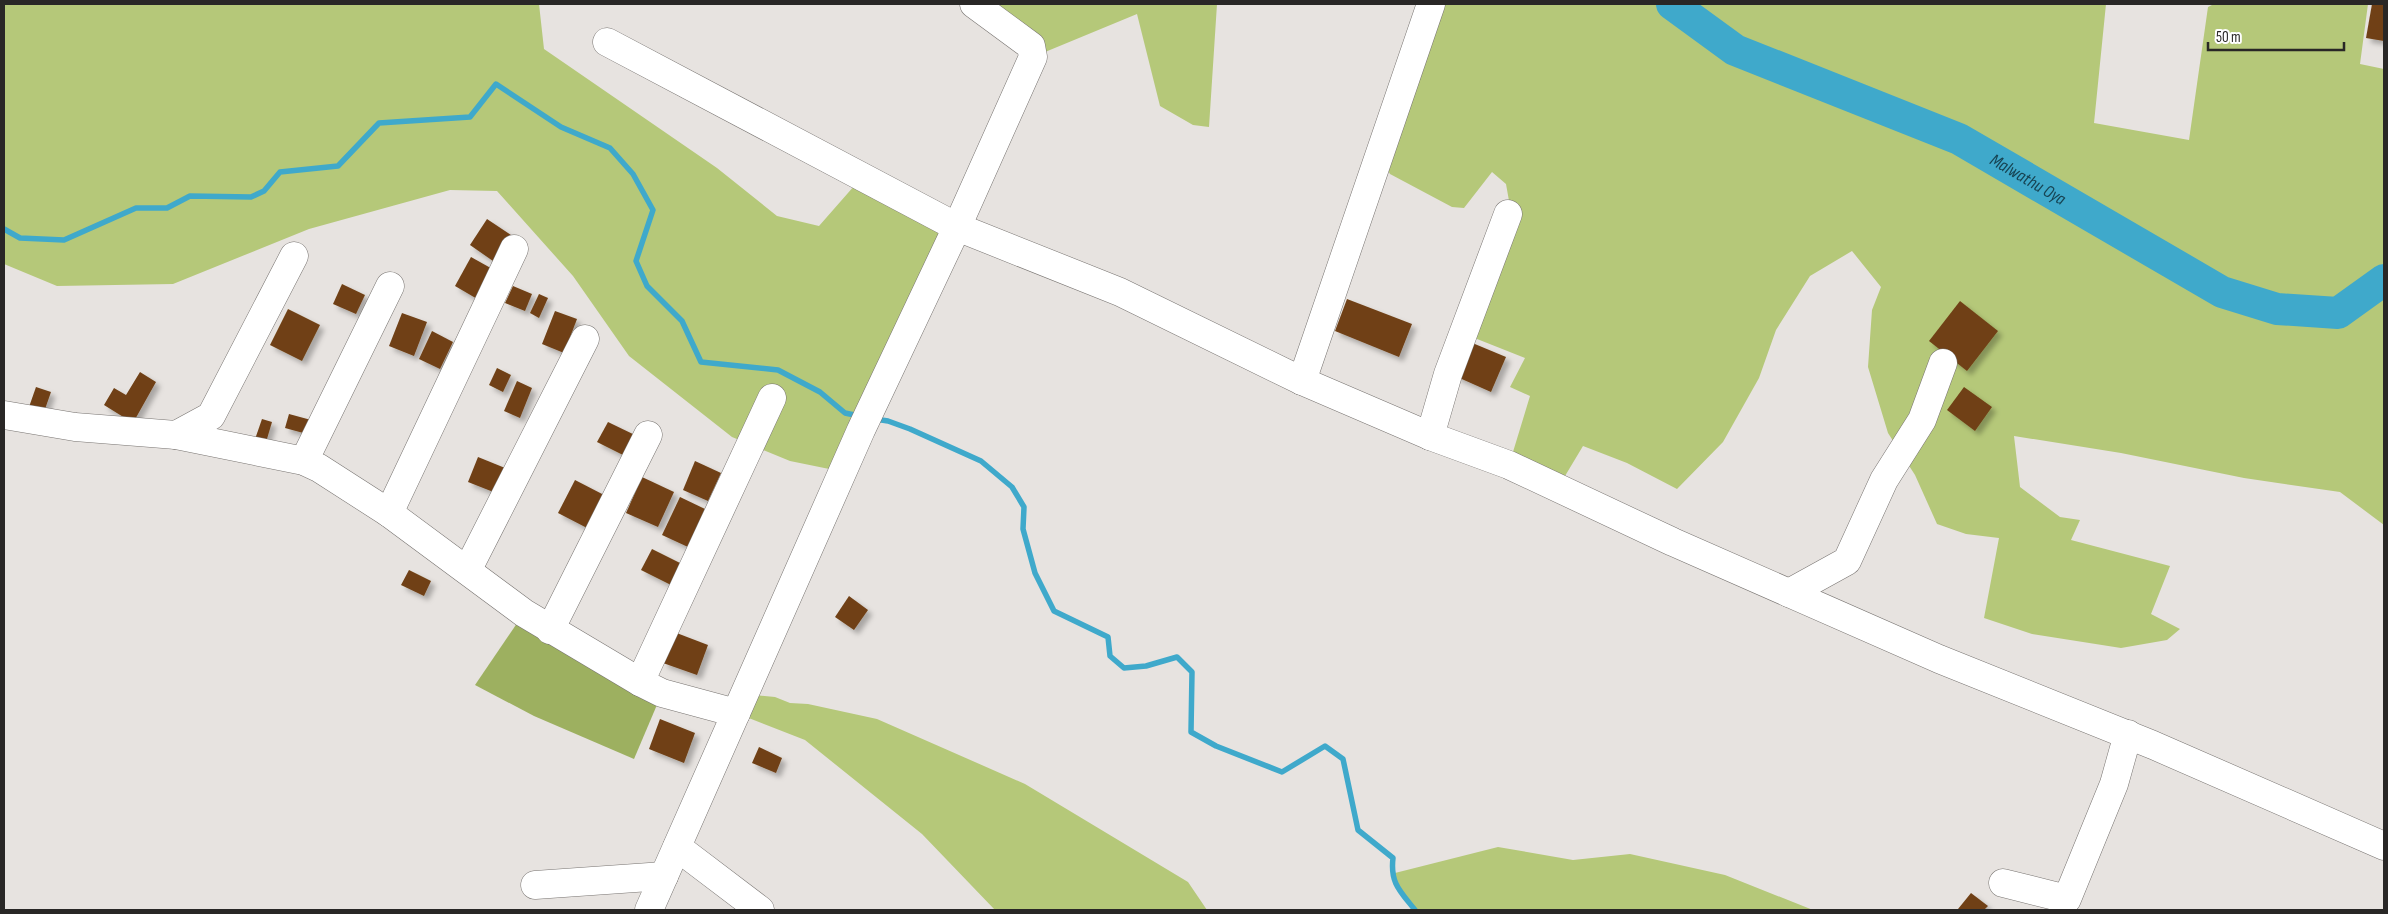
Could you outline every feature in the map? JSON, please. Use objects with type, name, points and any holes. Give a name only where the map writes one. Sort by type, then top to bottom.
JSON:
[{"type":"street","points":[[649,910],[860,430],[957,227],[1032,57],[1031,46],[974,4]]},
{"type":"street","points":[[1302,381],[1431,4]]},
{"type":"street","points":[[606,42],[957,227],[1120,292],[1302,381],[1430,436],[1509,465],[1789,593],[1939,659],[2128,734],[2384,846]]},
{"type":"street","points":[[1430,436],[1448,374],[1508,214]]},
{"type":"street","points":[[389,512],[514,249]]},
{"type":"street","points":[[176,435],[211,416],[294,256]]},
{"type":"street","points":[[304,461],[390,286]]},
{"type":"street","points":[[468,569],[585,339]]},
{"type":"street","points":[[1789,593],[1847,561],[1884,480],[1922,420],[1943,363]]},
{"type":"street","points":[[640,682],[772,398]]},
{"type":"street","points":[[4,414],[75,427],[176,435],[304,461],[319,468],[389,512],[468,569],[524,613],[550,630],[662,693],[736,713]]},
{"type":"street","points":[[550,630],[648,435]]},
{"type":"street","points":[[2002,883],[2067,899],[2114,784],[2128,734]]},
{"type":"street","points":[[677,847],[760,910]]},
{"type":"street","points":[[535,885],[664,876]]},
{"type":"green space","points":[[4,4],[539,4],[544,49],[717,168],[777,216],[819,226],[862,177],[957,227],[844,472],[790,461],[732,437],[629,356],[573,276],[497,191],[450,190],[309,229],[173,284],[57,286],[4,264]]},
{"type":"green space","points":[[975,4],[1217,4],[1209,127],[1193,125],[1160,106],[1137,14],[1033,57]]},
{"type":"green space","points":[[1428,4],[2106,4],[2094,123],[2189,140],[2208,7],[2214,4],[2368,4],[2360,64],[2384,69],[2384,525],[2340,492],[2244,478],[2121,453],[2014,436],[2020,487],[2060,517],[2080,520],[2071,540],[2170,566],[2151,614],[2180,629],[2167,640],[2121,648],[2032,634],[1984,618],[1999,538],[1966,534],[1937,524],[1915,475],[1888,433],[1868,367],[1872,310],[1881,287],[1852,251],[1810,276],[1776,330],[1759,378],[1723,442],[1677,489],[1627,463],[1583,446],[1559,486],[1509,465],[1530,396],[1510,387],[1525,358],[1467,335],[1511,212],[1506,184],[1492,172],[1464,208],[1452,207],[1390,174],[1383,162]]},
{"type":"green space","points":[[524,613],[662,693],[634,759],[534,716],[475,685]]},
{"type":"green space","points":[[744,694],[775,697],[790,703],[808,704],[877,719],[1025,784],[1188,882],[1207,910],[995,910],[922,834],[805,740],[736,713]]},
{"type":"green space","points":[[1498,847],[1573,860],[1630,854],[1725,875],[1813,910],[1415,910],[1399,890],[1391,874]]},
{"type":"building","points":[[2372,4],[2384,4],[2384,41],[2366,38]]},
{"type":"building","points":[[487,219],[511,235],[493,261],[470,245]]},
{"type":"building","points":[[471,257],[496,271],[479,300],[455,286]]},
{"type":"building","points":[[342,284],[365,295],[356,314],[333,304]]},
{"type":"building","points":[[513,286],[532,294],[525,311],[505,303]]},
{"type":"building","points":[[539,294],[548,298],[539,318],[530,313]]},
{"type":"building","points":[[1347,299],[1412,324],[1399,357],[1335,331]]},
{"type":"building","points":[[1960,301],[1998,331],[1967,371],[1929,341]]},
{"type":"building","points":[[288,309],[320,325],[302,361],[270,345]]},
{"type":"building","points":[[555,311],[577,319],[564,353],[542,344]]},
{"type":"building","points":[[402,313],[427,322],[414,356],[389,346]]},
{"type":"building","points":[[432,331],[453,342],[440,369],[419,359]]},
{"type":"building","points":[[1470,342],[1506,357],[1491,392],[1455,376]]},
{"type":"building","points":[[497,368],[511,375],[503,392],[489,385]]},
{"type":"building","points":[[140,372],[156,382],[133,423],[104,405],[114,388],[126,395]]},
{"type":"building","points":[[517,381],[532,388],[520,418],[504,411]]},
{"type":"building","points":[[36,387],[51,392],[44,412],[29,407]]},
{"type":"building","points":[[1964,387],[1992,407],[1975,431],[1947,410]]},
{"type":"building","points":[[289,414],[311,420],[307,434],[285,428]]},
{"type":"building","points":[[262,419],[272,422],[264,449],[253,445]]},
{"type":"building","points":[[608,422],[639,437],[629,458],[597,442]]},
{"type":"building","points":[[478,457],[510,470],[501,495],[468,482]]},
{"type":"building","points":[[695,461],[721,473],[708,501],[683,490]]},
{"type":"building","points":[[642,477],[674,492],[658,527],[626,513]]},
{"type":"building","points":[[575,480],[606,496],[589,529],[558,513]]},
{"type":"building","points":[[680,497],[705,509],[688,547],[662,535]]},
{"type":"building","points":[[652,549],[686,566],[675,587],[641,570]]},
{"type":"building","points":[[409,570],[431,581],[424,596],[401,585]]},
{"type":"building","points":[[849,596],[868,610],[854,630],[835,617]]},
{"type":"building","points":[[674,632],[708,645],[697,675],[663,663]]},
{"type":"building","points":[[660,719],[695,733],[684,763],[649,749]]},
{"type":"building","points":[[759,747],[782,758],[776,773],[752,763]]},
{"type":"building","points":[[1971,893],[1988,906],[1984,910],[1958,909]]},
{"type":"waterway","name":"Malwathu Oya","points":[[1672,4],[1735,50],[1959,139],[2222,292],[2277,309],[2338,313],[2384,280]]},
{"type":"waterway","points":[[4,229],[20,238],[64,240],[136,208],[167,208],[190,196],[251,197],[264,191],[280,172],[338,166],[379,123],[470,117],[496,84],[561,127],[610,148],[633,174],[653,210],[636,261],[647,286],[682,321],[701,362],[778,370],[820,392],[845,413],[859,416]]},
{"type":"waterway","points":[[875,419],[888,421],[910,429],[981,461],[1012,487],[1024,507],[1023,529],[1035,573],[1054,611],[1108,637],[1110,656],[1124,668],[1146,666],[1177,657],[1192,672],[1191,732],[1216,746],[1282,772],[1325,746],[1343,759],[1358,830],[1393,858],[1392,867],[1397,886],[1415,910]]}]
